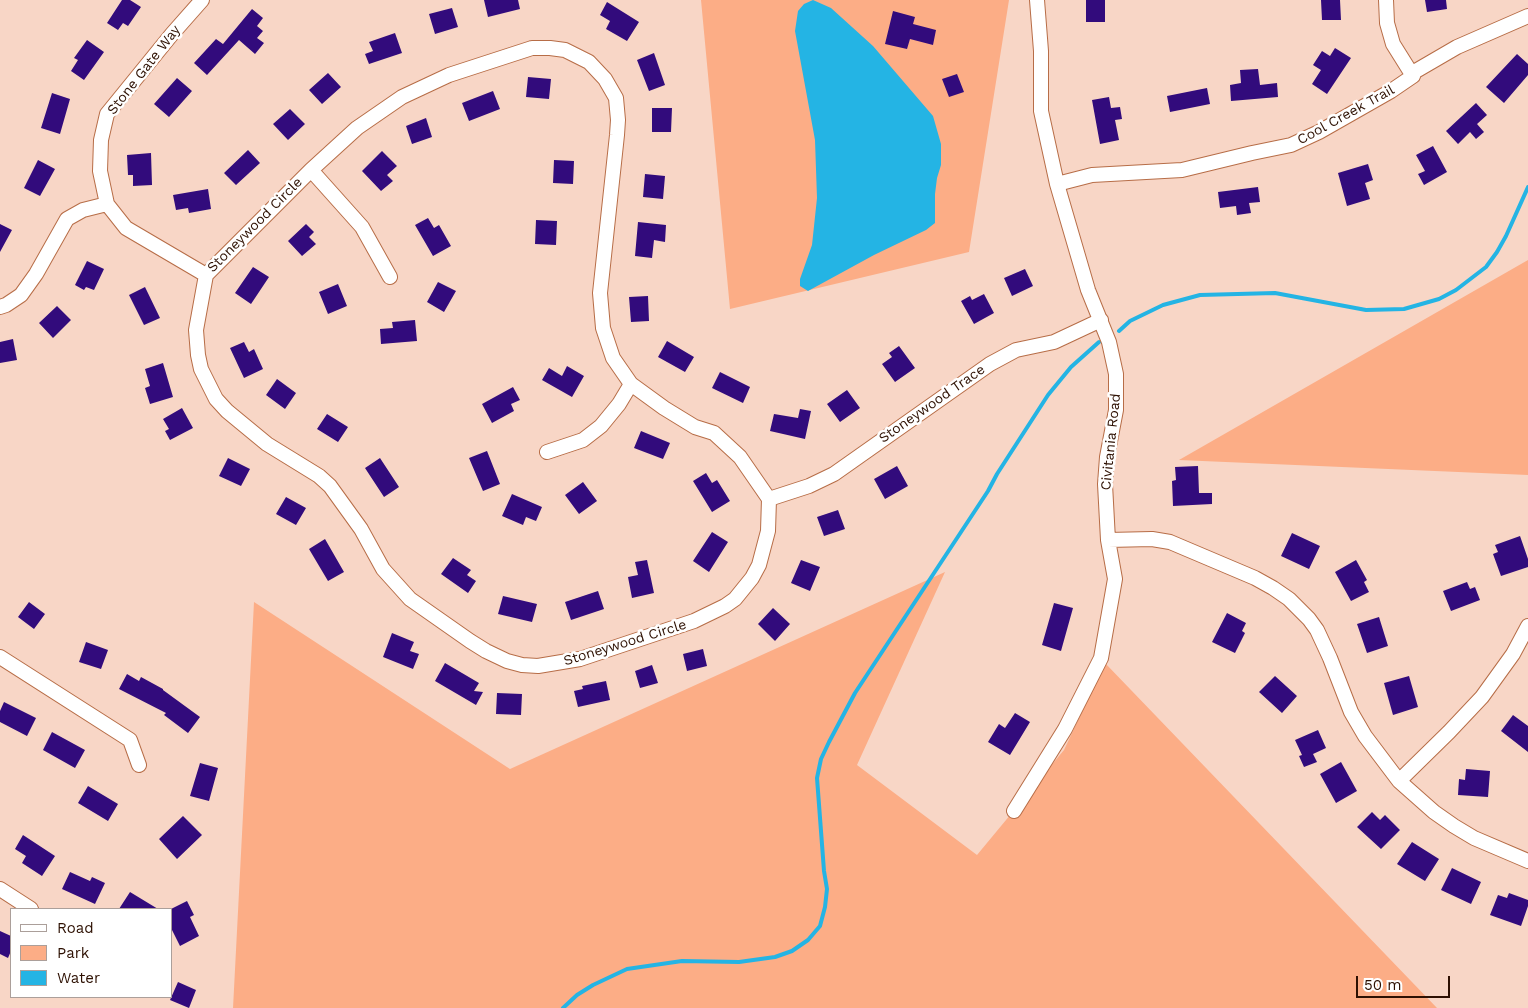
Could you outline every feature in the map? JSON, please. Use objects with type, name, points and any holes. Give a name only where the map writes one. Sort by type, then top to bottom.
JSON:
[{"type":"street","name":"Stone Gate Way","points":[[202,0],[107,114],[101,140],[100,171],[107,204],[126,228],[206,274]]},
{"type":"street","name":"Civitania Road","points":[[1014,811],[1065,729],[1101,658],[1114,579],[1108,540],[1105,484],[1107,457],[1116,410],[1117,390],[1113,357],[1088,290],[1058,184],[1041,111],[1041,51],[1037,0]]},
{"type":"street","points":[[1386,0],[1386,23],[1393,44],[1413,76]]},
{"type":"street","name":"Cool Creek Trail","points":[[1058,184],[1092,176],[1182,170],[1291,145],[1319,132],[1359,109],[1413,76],[1414,72],[1457,47],[1528,16]]},
{"type":"street","name":"Stoneywood Circle","points":[[532,48],[565,50],[589,62],[605,79],[616,98],[618,108],[617,135],[600,293],[603,328],[612,358],[631,384],[664,408],[695,427],[714,433],[740,457],[768,499],[768,531],[759,565],[752,578],[736,599],[694,621],[575,661],[538,666],[522,665],[507,661],[470,641],[410,599],[383,569],[356,522],[330,486],[319,476],[254,434],[216,399],[201,369],[198,355],[196,330],[206,274],[311,170],[357,128],[402,97],[449,75],[532,48]]},
{"type":"street","points":[[311,170],[362,227],[390,277]]},
{"type":"street","points":[[0,307],[21,295],[36,274],[67,219],[83,210],[107,204]]},
{"type":"street","name":"Stoneywood Trace","points":[[768,499],[809,486],[834,474],[990,364],[1016,350],[1054,342],[1100,320]]},
{"type":"street","points":[[547,452],[583,440],[619,404],[631,384]]},
{"type":"street","points":[[1108,540],[1144,539],[1170,542],[1255,578],[1289,599],[1317,630],[1330,658],[1350,712],[1364,736],[1399,781],[1434,812],[1454,826],[1474,838],[1528,861]]},
{"type":"street","points":[[1399,781],[1482,697],[1513,654],[1528,626]]},
{"type":"street","points":[[0,657],[130,740],[139,765]]},
{"type":"street","points":[[0,889],[29,908]]},
{"type":"green space","points":[[701,0],[1009,0],[969,252],[730,309]]},
{"type":"green space","points":[[1528,260],[1528,475],[1179,460]]},
{"type":"green space","points":[[945,572],[857,765],[977,855],[1064,750],[1105,663],[1437,1008],[233,1008],[254,602],[510,769]]},
{"type":"water","points":[[813,0],[831,8],[873,46],[933,116],[941,144],[941,165],[935,194],[935,223],[926,230],[874,255],[808,291],[800,286],[800,279],[812,245],[817,198],[815,140],[795,31],[798,11],[804,4]]},
{"type":"building","points":[[122,0],[130,0],[141,7],[128,26],[123,23],[118,30],[107,23]]},
{"type":"building","points":[[484,0],[518,0],[520,9],[488,17]]},
{"type":"building","points":[[1086,0],[1105,0],[1105,22],[1086,22]]},
{"type":"building","points":[[1321,0],[1340,0],[1341,20],[1322,20]]},
{"type":"building","points":[[1425,0],[1446,0],[1447,9],[1427,12]]},
{"type":"building","points":[[607,2],[639,22],[627,41],[606,29],[610,21],[600,15]]},
{"type":"building","points":[[452,8],[458,27],[435,34],[429,14]]},
{"type":"building","points":[[252,9],[263,18],[257,26],[263,31],[257,38],[264,43],[255,54],[239,40],[207,75],[194,63],[216,39],[223,44]]},
{"type":"building","points":[[893,11],[915,17],[913,24],[936,30],[933,45],[910,39],[907,49],[885,44]]},
{"type":"building","points":[[395,33],[402,53],[369,64],[365,54],[373,51],[369,42]]},
{"type":"building","points":[[87,40],[104,52],[84,80],[71,71],[78,60],[74,58]]},
{"type":"building","points":[[1335,48],[1351,58],[1327,94],[1312,84],[1321,70],[1313,65],[1322,51],[1330,56]]},
{"type":"building","points":[[654,53],[665,85],[649,91],[637,60]]},
{"type":"building","points":[[1517,54],[1528,64],[1528,75],[1504,103],[1486,87]]},
{"type":"building","points":[[1258,69],[1260,85],[1277,83],[1278,97],[1231,101],[1230,85],[1241,83],[1240,70]]},
{"type":"building","points":[[328,73],[341,87],[322,104],[309,90]]},
{"type":"building","points":[[957,74],[964,92],[949,97],[942,79]]},
{"type":"building","points":[[528,77],[551,79],[549,99],[526,97]]},
{"type":"building","points":[[177,78],[192,91],[169,117],[154,104]]},
{"type":"building","points":[[1207,88],[1210,104],[1170,112],[1167,96]]},
{"type":"building","points":[[493,91],[500,109],[469,121],[462,103]]},
{"type":"building","points":[[52,93],[70,99],[60,134],[41,128]]},
{"type":"building","points":[[1109,97],[1111,108],[1120,107],[1122,119],[1115,120],[1119,140],[1100,144],[1092,100]]},
{"type":"building","points":[[1476,103],[1487,115],[1477,124],[1484,132],[1476,139],[1470,132],[1458,144],[1446,131]]},
{"type":"building","points":[[652,108],[672,108],[671,132],[652,132]]},
{"type":"building","points":[[290,109],[305,124],[288,140],[273,124]]},
{"type":"building","points":[[426,118],[432,137],[412,144],[406,126]]},
{"type":"building","points":[[1433,146],[1447,172],[1424,185],[1418,174],[1425,171],[1416,155]]},
{"type":"building","points":[[248,150],[260,163],[236,185],[224,173]]},
{"type":"building","points":[[382,151],[397,166],[387,175],[393,181],[381,191],[362,171]]},
{"type":"building","points":[[151,153],[152,185],[133,186],[133,175],[128,175],[127,155]]},
{"type":"building","points":[[38,160],[55,169],[40,196],[24,188]]},
{"type":"building","points":[[554,160],[574,161],[573,184],[553,183]]},
{"type":"building","points":[[1368,164],[1373,180],[1365,183],[1370,199],[1347,206],[1338,173]]},
{"type":"building","points":[[645,174],[665,176],[663,199],[643,197]]},
{"type":"building","points":[[1258,187],[1260,202],[1249,203],[1251,213],[1237,215],[1236,206],[1220,208],[1218,192]]},
{"type":"building","points":[[208,189],[211,209],[189,213],[188,208],[176,210],[173,195]]},
{"type":"building","points":[[428,218],[434,228],[439,225],[451,246],[433,256],[415,225]]},
{"type":"building","points":[[536,220],[557,221],[556,245],[535,244]]},
{"type":"building","points":[[638,222],[666,225],[665,242],[654,240],[652,258],[635,256]]},
{"type":"building","points":[[0,224],[12,230],[0,252]]},
{"type":"building","points":[[306,224],[314,232],[309,237],[316,244],[302,256],[288,241]]},
{"type":"building","points":[[87,261],[104,269],[94,290],[86,287],[84,290],[75,285]]},
{"type":"building","points":[[253,267],[269,277],[251,304],[235,293]]},
{"type":"building","points":[[1025,269],[1033,286],[1012,296],[1004,278]]},
{"type":"building","points":[[438,282],[456,291],[444,312],[427,302]]},
{"type":"building","points":[[338,284],[347,306],[328,314],[319,292]]},
{"type":"building","points":[[145,287],[160,318],[144,325],[129,295]]},
{"type":"building","points":[[984,294],[994,313],[974,324],[961,301],[970,296],[972,300]]},
{"type":"building","points":[[648,296],[649,321],[631,322],[629,297]]},
{"type":"building","points":[[57,306],[71,320],[53,338],[39,323]]},
{"type":"building","points":[[415,320],[417,341],[381,344],[380,329],[393,328],[392,322]]},
{"type":"building","points":[[13,339],[17,360],[0,363],[0,342]]},
{"type":"building","points":[[667,341],[694,357],[685,372],[658,357]]},
{"type":"building","points":[[244,342],[249,352],[254,349],[263,369],[244,378],[230,348]]},
{"type":"building","points":[[899,346],[915,368],[895,382],[882,364],[892,357],[889,353]]},
{"type":"building","points":[[163,363],[173,397],[150,404],[145,388],[150,386],[145,369]]},
{"type":"building","points":[[567,366],[584,376],[572,397],[542,380],[549,368],[562,376]]},
{"type":"building","points":[[720,372],[750,387],[743,403],[712,388]]},
{"type":"building","points":[[277,379],[296,393],[285,409],[266,395]]},
{"type":"building","points":[[513,387],[520,400],[511,404],[514,411],[492,423],[482,404]]},
{"type":"building","points":[[847,390],[860,408],[840,422],[827,404]]},
{"type":"building","points":[[182,408],[193,428],[170,440],[165,431],[169,429],[163,419]]},
{"type":"building","points":[[800,409],[811,411],[805,439],[770,431],[774,414],[798,418]]},
{"type":"building","points":[[327,414],[348,427],[338,442],[317,429]]},
{"type":"building","points":[[641,431],[670,443],[663,459],[634,448]]},
{"type":"building","points":[[487,451],[500,484],[483,491],[469,458]]},
{"type":"building","points":[[228,458],[250,469],[241,486],[219,476]]},
{"type":"building","points":[[380,458],[399,487],[384,497],[365,468]]},
{"type":"building","points":[[897,466],[908,486],[885,499],[874,479]]},
{"type":"building","points":[[1198,466],[1199,493],[1212,493],[1212,504],[1173,506],[1172,481],[1176,480],[1175,467]]},
{"type":"building","points":[[706,473],[712,483],[717,480],[730,501],[712,512],[693,481]]},
{"type":"building","points":[[583,482],[597,501],[579,514],[565,495]]},
{"type":"building","points":[[512,494],[542,507],[536,521],[526,517],[523,525],[502,516]]},
{"type":"building","points":[[286,497],[306,508],[296,525],[276,514]]},
{"type":"building","points":[[838,510],[845,529],[824,536],[817,517]]},
{"type":"building","points":[[712,532],[728,542],[709,572],[693,561]]},
{"type":"building","points":[[1292,533],[1320,546],[1309,569],[1281,556]]},
{"type":"building","points":[[1520,536],[1528,559],[1528,567],[1501,576],[1493,554],[1498,552],[1495,545]]},
{"type":"building","points":[[325,539],[344,572],[328,581],[309,549]]},
{"type":"building","points":[[453,558],[471,570],[467,575],[476,581],[468,593],[441,574]]},
{"type":"building","points":[[647,560],[654,593],[632,598],[628,577],[638,575],[635,562]]},
{"type":"building","points":[[801,560],[820,567],[810,591],[791,583]]},
{"type":"building","points":[[1356,560],[1367,580],[1364,582],[1369,592],[1351,601],[1335,572]]},
{"type":"building","points":[[1467,582],[1470,589],[1475,587],[1480,600],[1451,611],[1443,591]]},
{"type":"building","points":[[598,591],[604,609],[571,620],[565,602]]},
{"type":"building","points":[[503,596],[537,604],[532,622],[498,614]]},
{"type":"building","points":[[29,602],[45,614],[34,629],[18,617]]},
{"type":"building","points":[[1054,603],[1073,608],[1061,651],[1042,645]]},
{"type":"building","points":[[773,608],[790,624],[775,641],[758,624]]},
{"type":"building","points":[[1227,613],[1246,623],[1242,631],[1245,633],[1235,653],[1212,642]]},
{"type":"building","points":[[1379,617],[1388,646],[1367,653],[1357,624]]},
{"type":"building","points":[[392,633],[414,642],[410,651],[419,654],[413,669],[383,657]]},
{"type":"building","points":[[86,642],[108,650],[101,669],[79,662]]},
{"type":"building","points":[[703,649],[707,666],[687,671],[683,654]]},
{"type":"building","points":[[445,663],[479,683],[474,691],[483,692],[476,705],[435,681]]},
{"type":"building","points":[[652,665],[658,683],[640,688],[635,671]]},
{"type":"building","points":[[127,674],[139,681],[141,677],[163,689],[200,717],[188,733],[164,715],[166,713],[119,689]]},
{"type":"building","points":[[1275,676],[1297,696],[1282,713],[1259,692]]},
{"type":"building","points":[[1409,676],[1418,707],[1393,715],[1384,683]]},
{"type":"building","points":[[606,681],[610,700],[578,707],[574,691],[583,689],[582,686]]},
{"type":"building","points":[[497,693],[522,694],[521,715],[496,714]]},
{"type":"building","points":[[4,702],[36,718],[27,736],[0,722],[0,711]]},
{"type":"building","points":[[1015,713],[1030,722],[1010,755],[988,742],[999,724],[1005,728]]},
{"type":"building","points":[[1513,715],[1528,726],[1528,752],[1501,731]]},
{"type":"building","points":[[1318,730],[1326,748],[1313,754],[1317,762],[1304,767],[1299,756],[1302,755],[1295,740]]},
{"type":"building","points":[[52,732],[85,750],[75,768],[43,750]]},
{"type":"building","points":[[1341,762],[1357,791],[1336,803],[1320,774]]},
{"type":"building","points":[[200,763],[218,768],[209,801],[190,796]]},
{"type":"building","points":[[1466,769],[1490,771],[1488,797],[1458,795],[1459,779],[1465,780]]},
{"type":"building","points":[[88,786],[118,804],[108,821],[78,803]]},
{"type":"building","points":[[1372,812],[1380,820],[1385,815],[1400,830],[1381,849],[1357,827]]},
{"type":"building","points":[[183,816],[202,835],[177,859],[159,839]]},
{"type":"building","points":[[23,835],[55,856],[42,876],[22,863],[26,856],[15,849]]},
{"type":"building","points":[[1412,842],[1439,859],[1425,881],[1397,864]]},
{"type":"building","points":[[1452,868],[1481,882],[1471,904],[1441,890]]},
{"type":"building","points":[[70,872],[90,881],[92,877],[105,883],[95,904],[62,889]]},
{"type":"building","points":[[130,892],[156,908],[120,908]]},
{"type":"building","points":[[1509,893],[1528,900],[1528,906],[1521,926],[1490,915],[1498,895],[1507,898]]},
{"type":"building","points":[[187,901],[194,915],[190,917],[199,936],[180,946],[172,930],[172,908]]},
{"type":"building","points":[[0,931],[10,936],[10,953],[8,958],[0,954]]},
{"type":"building","points":[[178,982],[196,990],[189,1008],[170,1000]]},
{"type":"waterway","points":[[1119,331],[1130,321],[1163,305],[1200,295],[1275,293],[1366,310],[1404,309],[1439,299],[1456,290],[1486,267],[1506,236],[1528,187]]},
{"type":"waterway","points":[[563,1008],[577,995],[593,985],[627,969],[682,961],[739,962],[775,957],[792,951],[808,940],[820,926],[827,889],[817,778],[821,759],[829,742],[855,693],[988,491],[1048,395],[1071,367],[1099,342]]}]
